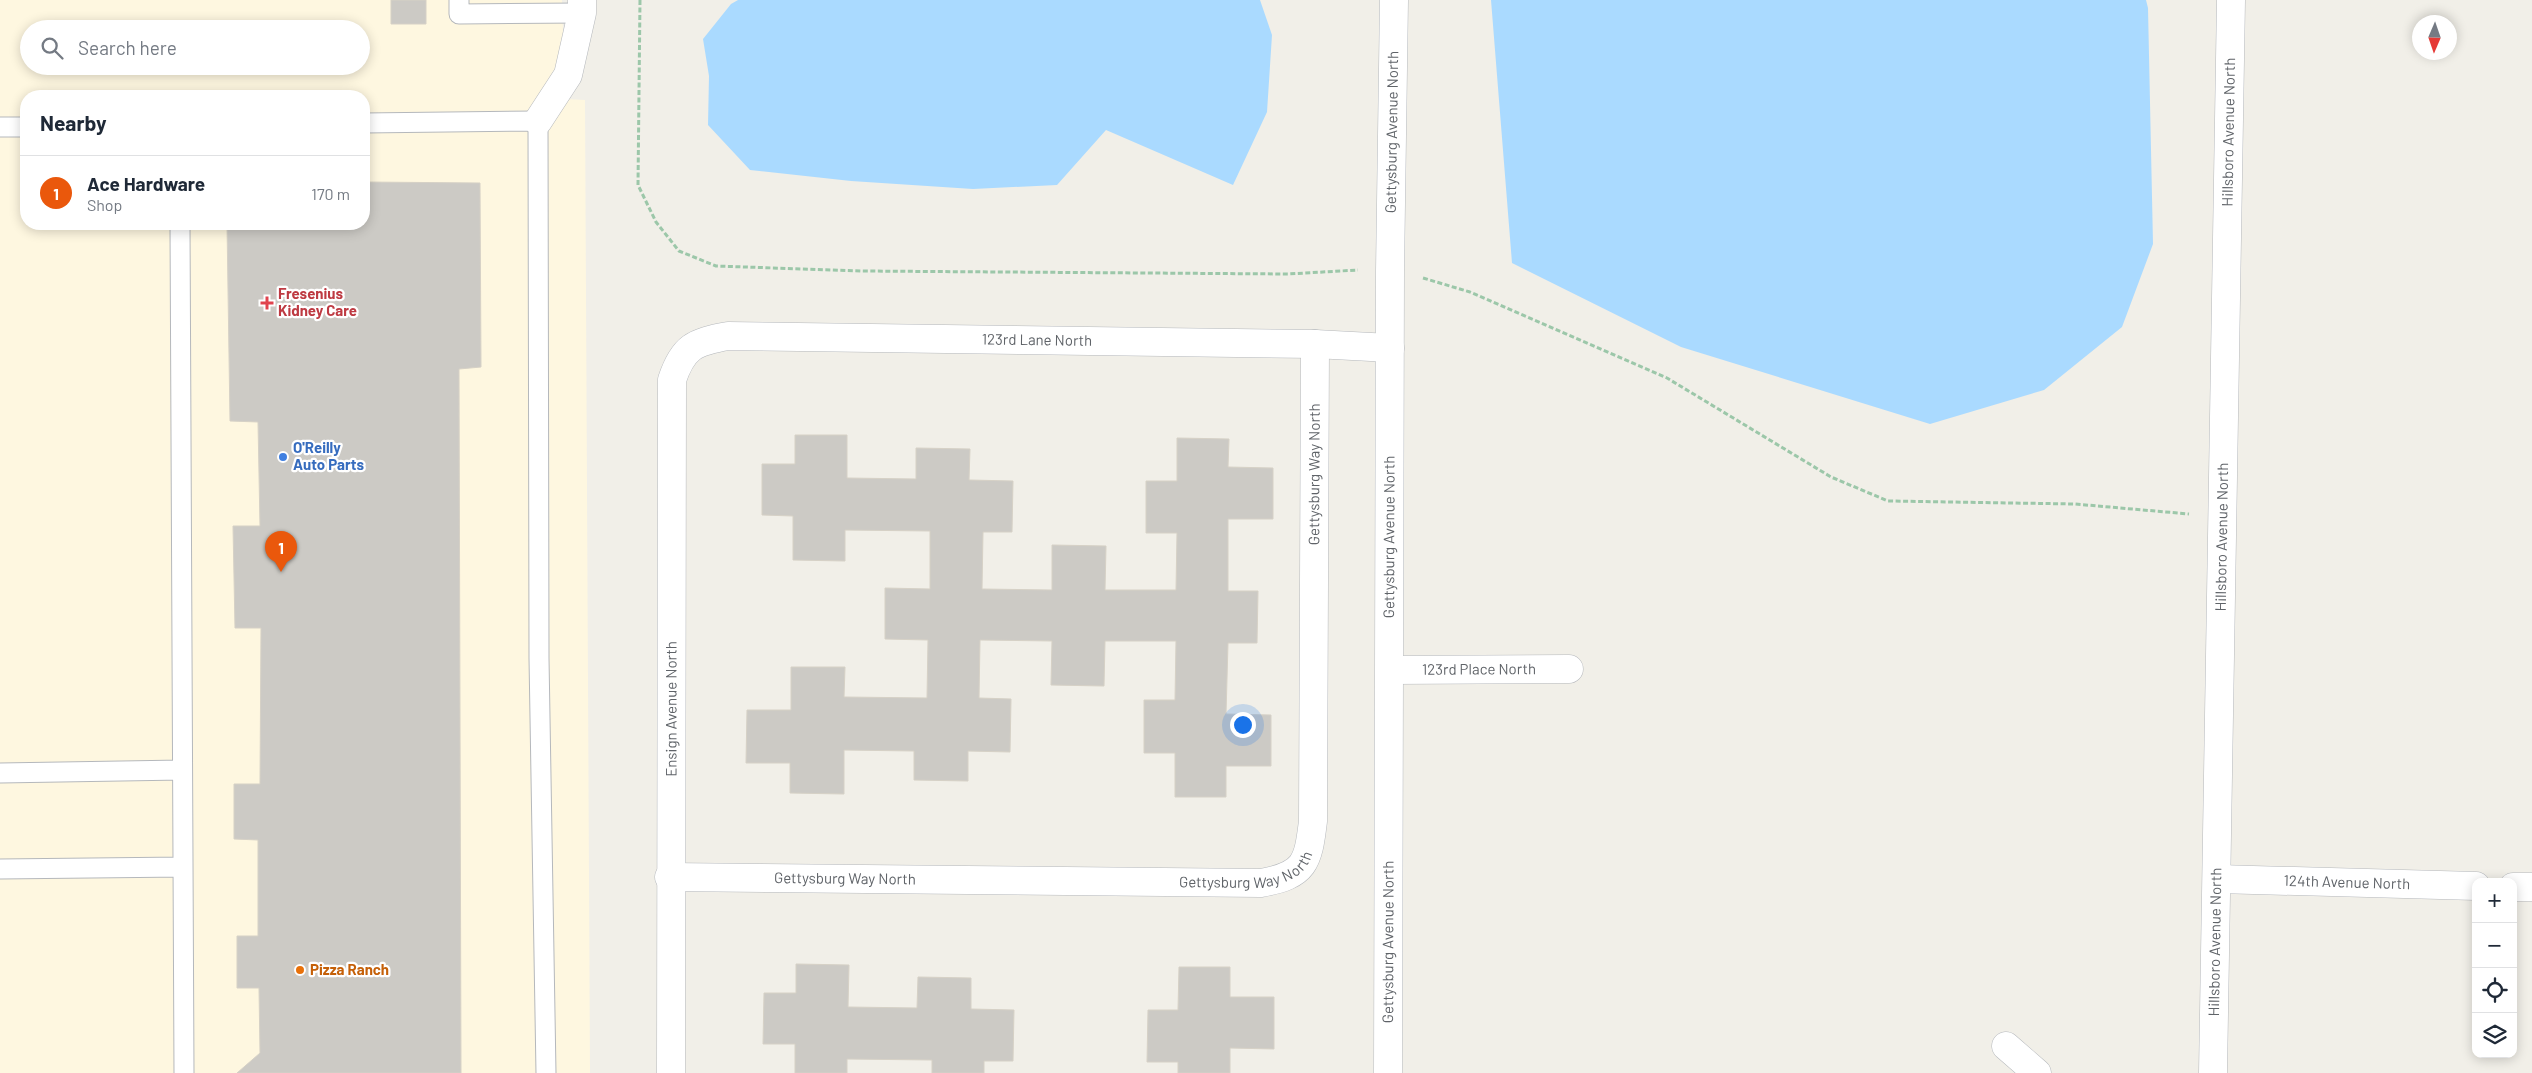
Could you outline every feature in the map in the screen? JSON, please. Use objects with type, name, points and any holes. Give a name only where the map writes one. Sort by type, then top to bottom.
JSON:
[{"type":"street","name":"Gettysburg Avenue North","points":[[1388,1073],[1390,348],[1394,0]]},
{"type":"street","name":"Hillsboro Avenue North","points":[[2213,1073],[2218,879],[2231,0]]},
{"type":"street","points":[[538,121],[568,75],[582,6]]},
{"type":"street","name":"123rd Lane North","points":[[686,349],[705,340],[728,336],[1315,344],[1390,348]]},
{"type":"street","name":"Gettysburg Way North","points":[[669,877],[1261,883],[1285,879],[1303,866],[1310,847],[1313,821],[1315,344]]},
{"type":"street","name":"Ensign Avenue North","points":[[671,1073],[669,877],[672,380],[677,364],[686,349]]},
{"type":"street","name":"123rd Place North","points":[[1390,670],[1569,669]]},
{"type":"street","name":"124th Avenue North","points":[[2218,879],[2472,886]]},
{"type":"street","points":[[2517,887],[2532,887]]},
{"type":"street","points":[[2006,1046],[2037,1073]]},
{"type":"lane","points":[[459,0],[459,14],[582,6]]},
{"type":"lane","points":[[370,123],[538,121],[539,658],[546,1073]]},
{"type":"lane","points":[[0,128],[20,127]]},
{"type":"lane","points":[[180,230],[184,1073]]},
{"type":"lane","points":[[0,773],[182,770]]},
{"type":"lane","points":[[0,869],[183,867]]},
{"type":"shaded area","points":[[0,0],[562,0],[565,99],[585,100],[590,1073],[0,1073]]},
{"type":"water","points":[[738,0],[1260,0],[1272,35],[1267,112],[1233,185],[1106,130],[1057,185],[973,189],[851,181],[750,170],[708,125],[709,76],[703,39],[731,4]]},
{"type":"water","points":[[1491,0],[2146,0],[2148,8],[2153,244],[2122,327],[2044,390],[1930,424],[1681,347],[1512,263]]},
{"type":"building","points":[[391,0],[426,0],[426,24],[391,24]]},
{"type":"building","points":[[370,182],[480,183],[481,367],[459,369],[461,1073],[237,1073],[260,1053],[259,988],[237,988],[237,936],[258,936],[258,840],[234,839],[234,784],[260,784],[261,628],[235,628],[233,526],[260,526],[258,422],[230,421],[227,230],[370,230]]},
{"type":"building","points":[[795,435],[847,435],[847,478],[916,479],[916,448],[970,449],[969,480],[1013,481],[1012,532],[983,532],[982,589],[1052,590],[1052,545],[1106,546],[1105,590],[1176,590],[1177,533],[1146,533],[1146,481],[1177,481],[1177,438],[1229,439],[1228,467],[1273,468],[1273,519],[1228,519],[1228,591],[1258,591],[1257,643],[1228,643],[1226,714],[1271,715],[1271,766],[1226,766],[1226,797],[1175,797],[1175,753],[1144,753],[1144,700],[1175,700],[1176,641],[1105,641],[1104,686],[1051,685],[1052,641],[980,640],[979,698],[1011,699],[1010,752],[968,751],[968,781],[914,780],[914,751],[844,750],[844,794],[790,793],[790,763],[746,763],[747,710],[791,710],[791,667],[845,667],[844,697],[927,698],[928,640],[885,639],[885,588],[930,589],[930,531],[845,530],[845,561],[793,560],[793,516],[762,515],[762,464],[795,464]]},
{"type":"building","points":[[796,964],[849,965],[848,1007],[917,1008],[918,977],[971,978],[971,1009],[1014,1010],[1013,1061],[984,1061],[984,1073],[932,1073],[932,1060],[847,1059],[847,1073],[795,1073],[795,1044],[763,1044],[764,993],[796,993]]},
{"type":"building","points":[[1179,967],[1230,967],[1230,997],[1274,997],[1274,1049],[1230,1048],[1230,1073],[1178,1073],[1178,1062],[1147,1062],[1148,1010],[1178,1010]]},
{"type":"place","name":"Fresenius Kidney Care","points":[[267,303]]},
{"type":"place","name":"O'Reilly Auto Parts","points":[[283,457]]},
{"type":"place","name":"Ace Hardware","points":[[281,572]]},
{"type":"place","name":"Pizza Ranch","points":[[300,970]]}]
